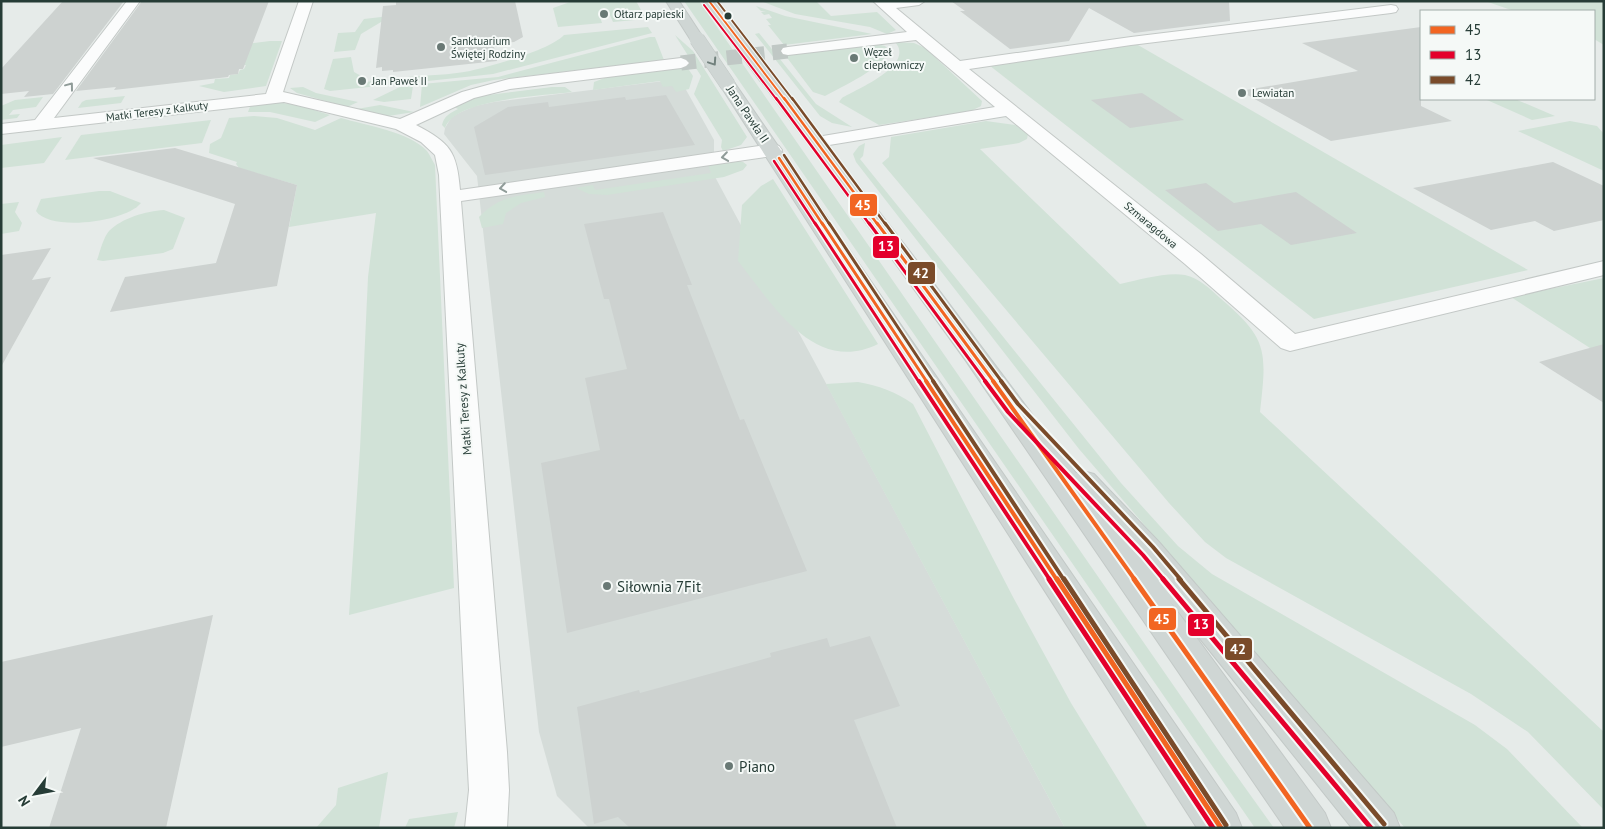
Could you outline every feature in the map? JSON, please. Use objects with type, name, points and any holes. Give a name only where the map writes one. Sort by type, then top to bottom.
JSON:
[{"type":"main road","name":"Jana Pawła II","points":[[672,1],[773,150],[1221,828]]},
{"type":"main road","points":[[709,1],[817,142],[1014,408],[1310,828]]},
{"type":"main road","points":[[1014,408],[1148,551],[1379,828]]},
{"type":"street","points":[[40,125],[134,1]]},
{"type":"street","points":[[273,98],[306,1]]},
{"type":"street","points":[[881,3],[920,1]]},
{"type":"street","name":"Szmaragdowa","points":[[881,3],[1009,110],[1193,259],[1290,343],[1604,268]]},
{"type":"street","points":[[957,66],[1141,40],[1391,9]]},
{"type":"street","points":[[788,51],[919,35]]},
{"type":"street","points":[[402,125],[468,95],[509,84],[681,63]]},
{"type":"street","name":"Matki Teresy z Kalkuty","points":[[1,129],[273,98],[296,99],[402,125],[427,138],[444,153],[449,175],[487,752],[489,790],[486,828]]},
{"type":"street","points":[[817,142],[1009,110]]},
{"type":"street","points":[[450,197],[773,150]]},
{"type":"shaded area","points":[[680,79],[714,140],[714,175],[1065,828],[589,828],[557,796],[539,732],[477,176],[444,134],[445,128],[451,118],[459,113],[475,106],[494,102]]},
{"type":"green space","points":[[573,1],[636,1],[646,19],[613,22],[609,13],[599,14],[602,23],[558,27],[553,8]]},
{"type":"green space","points":[[684,1],[699,1],[1274,828],[1255,828]]},
{"type":"green space","points":[[761,1],[816,1],[831,16],[877,12],[896,30],[887,34],[870,27],[795,14]]},
{"type":"green space","points":[[1485,1],[1604,1],[1604,45],[1595,40],[1595,10],[1511,10]]},
{"type":"green space","points":[[756,6],[785,16],[872,34],[784,45],[768,25],[771,25],[766,19],[772,18],[769,14],[764,15],[761,12],[766,11],[761,11]]},
{"type":"green space","points":[[407,14],[409,20],[381,22],[361,34],[355,50],[334,52],[338,33],[355,32],[364,19]]},
{"type":"green space","points":[[648,27],[652,33],[493,74],[409,83],[408,77],[462,72],[506,61],[534,52],[557,41],[564,35]]},
{"type":"green space","points":[[759,33],[816,104],[852,127],[832,123],[820,116],[755,34]]},
{"type":"green space","points":[[675,35],[693,51],[747,137],[741,145],[723,151],[721,147],[722,140],[694,94],[701,76]]},
{"type":"green space","points":[[655,37],[664,60],[494,80],[471,85],[420,107],[422,84],[498,77]]},
{"type":"green space","points":[[282,41],[266,86],[224,92],[199,86],[214,83],[215,79],[229,78],[230,75],[238,74],[240,70],[244,69],[246,65],[242,65],[245,44]]},
{"type":"green space","points":[[1131,41],[1528,270],[1314,319],[985,62]]},
{"type":"green space","points":[[895,42],[914,43],[925,48],[982,101],[981,106],[971,111],[879,125],[839,102],[842,98],[871,82],[891,67],[898,59],[899,51]]},
{"type":"green space","points":[[877,44],[885,46],[889,50],[879,64],[825,96],[813,92],[785,55]]},
{"type":"green space","points":[[351,57],[354,72],[363,77],[358,83],[397,78],[397,84],[330,91],[324,89],[333,59]]},
{"type":"green space","points":[[687,67],[693,76],[689,89],[676,92],[672,86],[663,87],[660,81],[593,90],[594,82],[610,76]]},
{"type":"green space","points":[[413,86],[411,99],[384,102],[373,100],[400,87]]},
{"type":"green space","points":[[303,87],[316,93],[358,102],[347,107],[297,93],[290,88]]},
{"type":"green space","points":[[565,87],[572,92],[522,97],[482,104],[465,110],[452,118],[445,128],[442,125],[450,113],[458,109],[454,107],[481,96]]},
{"type":"green space","points":[[125,96],[121,103],[78,108],[86,100]]},
{"type":"green space","points":[[43,97],[36,107],[13,110],[9,115],[20,114],[17,118],[1,120],[1,106],[15,100]]},
{"type":"green space","points":[[1487,100],[1517,100],[1555,116],[1532,120]]},
{"type":"green space","points":[[274,102],[298,105],[330,115],[315,122],[270,112],[248,112],[251,104]]},
{"type":"green space","points":[[380,105],[414,112],[388,116],[357,109]]},
{"type":"green space","points":[[254,116],[277,118],[315,130],[341,118],[399,134],[410,139],[427,151],[435,165],[454,588],[349,615],[360,449],[368,277],[376,213],[289,227],[297,185],[239,168],[236,164],[237,162],[209,153],[210,144],[221,138],[229,118]]},
{"type":"green space","points":[[211,120],[202,143],[65,160],[81,135]]},
{"type":"green space","points":[[986,121],[1015,125],[1028,134],[1027,139],[1019,143],[980,149],[1120,284],[1177,274],[1190,276],[1208,287],[1247,324],[1256,336],[1261,347],[1263,359],[1260,412],[1604,732],[1604,810],[1528,732],[1471,694],[1226,558],[1205,542],[1169,503],[882,163],[889,157],[891,137]]},
{"type":"green space","points":[[1570,121],[1597,126],[1604,134],[1604,171],[1518,131]]},
{"type":"green space","points":[[62,137],[44,163],[1,168],[1,145]]},
{"type":"green space","points":[[865,143],[863,156],[860,159],[1121,483],[1178,546],[1212,574],[1475,725],[1507,749],[1583,828],[1405,828],[1079,449],[856,162],[853,154],[859,146]]},
{"type":"green space","points":[[733,160],[747,165],[743,170],[724,177],[607,195],[589,194],[576,188],[593,185],[595,190],[711,173],[708,165]]},
{"type":"green space","points":[[773,179],[878,344],[855,351],[834,350],[814,343],[796,330],[780,314],[738,261],[742,205],[761,186]]},
{"type":"green space","points":[[110,191],[141,203],[133,210],[120,215],[88,222],[71,223],[56,221],[44,217],[36,211],[41,199]]},
{"type":"green space","points":[[544,192],[545,197],[521,203],[506,213],[503,224],[482,228],[479,217],[494,205],[509,198]]},
{"type":"green space","points":[[19,202],[15,212],[22,223],[19,231],[1,234],[1,204]]},
{"type":"green space","points":[[164,210],[185,218],[173,249],[163,253],[103,261],[97,260],[105,237],[114,226],[135,216]]},
{"type":"green space","points":[[1604,278],[1604,357],[1511,297]]},
{"type":"green space","points":[[858,382],[887,390],[913,404],[1013,597],[1071,703],[1148,828],[1065,828],[826,384]]},
{"type":"green space","points":[[388,772],[379,828],[316,828],[336,805],[338,788]]},
{"type":"green space","points":[[458,812],[454,828],[405,828],[409,819]]},
{"type":"building","points":[[63,1],[124,1],[53,94],[24,97],[29,91],[1,94],[1,69]]},
{"type":"building","points":[[142,1],[269,1],[243,69],[239,69],[238,74],[229,75],[228,77],[114,90],[116,87],[76,91]]},
{"type":"building","points":[[396,1],[515,1],[523,37],[514,42],[504,43],[504,46],[494,47],[497,61],[393,72],[393,70],[382,71],[382,67],[376,68],[383,6],[396,5]]},
{"type":"building","points":[[951,1],[1229,1],[1230,21],[1134,33],[1089,8],[1069,41],[1010,49],[960,11],[965,11]]},
{"type":"building","points":[[1420,27],[1421,106],[1452,121],[1331,141],[1240,91],[1358,71],[1302,43]]},
{"type":"building","points":[[1142,93],[1184,120],[1130,128],[1091,100]]},
{"type":"building","points":[[666,95],[695,145],[485,175],[474,127],[508,107],[548,102],[549,107],[625,97],[626,100]]},
{"type":"building","points":[[175,148],[297,185],[277,286],[110,312],[125,277],[216,263],[235,204],[93,158]]},
{"type":"building","points":[[1553,162],[1604,186],[1604,220],[1554,231],[1535,221],[1491,230],[1413,188]]},
{"type":"building","points":[[1206,183],[1234,203],[1296,192],[1357,233],[1291,245],[1261,224],[1218,231],[1165,190]]},
{"type":"building","points":[[663,212],[692,285],[687,285],[740,420],[744,419],[807,571],[567,633],[541,463],[600,450],[585,378],[627,369],[609,299],[604,299],[584,224]]},
{"type":"building","points":[[51,248],[32,280],[51,277],[1,367],[1,255]]},
{"type":"building","points":[[1604,344],[1604,403],[1539,362]]},
{"type":"building","points":[[213,615],[166,828],[49,828],[81,728],[1,747],[1,662]]},
{"type":"building","name":"Piano","points":[[870,636],[900,706],[854,720],[897,828],[630,828],[618,817],[594,824],[577,707],[639,690],[640,693],[771,657],[770,653],[827,638],[830,647]]},
{"type":"tunnel","points":[[681,63],[788,51]]},
{"type":"transit line","name":"45","points":[[709,1],[817,142],[1013,408],[1310,828]]},
{"type":"transit line","name":"42","points":[[717,1],[822,138],[1018,404],[1153,547],[1384,824]]},
{"type":"transit line","name":"13","points":[[704,5],[812,146],[1008,412],[1143,555],[1371,828]]},
{"type":"transit line","name":"42","points":[[784,155],[1226,825]]},
{"type":"transit line","name":"45","points":[[779,158],[1221,828]]},
{"type":"transit line","name":"13","points":[[774,161],[1213,828]]},
{"type":"place","name":"Ołtarz papieski","points":[[604,14]]},
{"type":"place","name":"Sanktuarium Świętej Rodziny","points":[[441,47]]},
{"type":"place","name":"Węzeł ciepłowniczy","points":[[854,58]]},
{"type":"place","name":"Jan Paweł II","points":[[362,81]]},
{"type":"place","name":"Lewiatan","points":[[1242,93]]},
{"type":"place","name":"Siłownia 7Fit","points":[[607,586]]},
{"type":"place","name":"Piano","points":[[729,766]]}]
